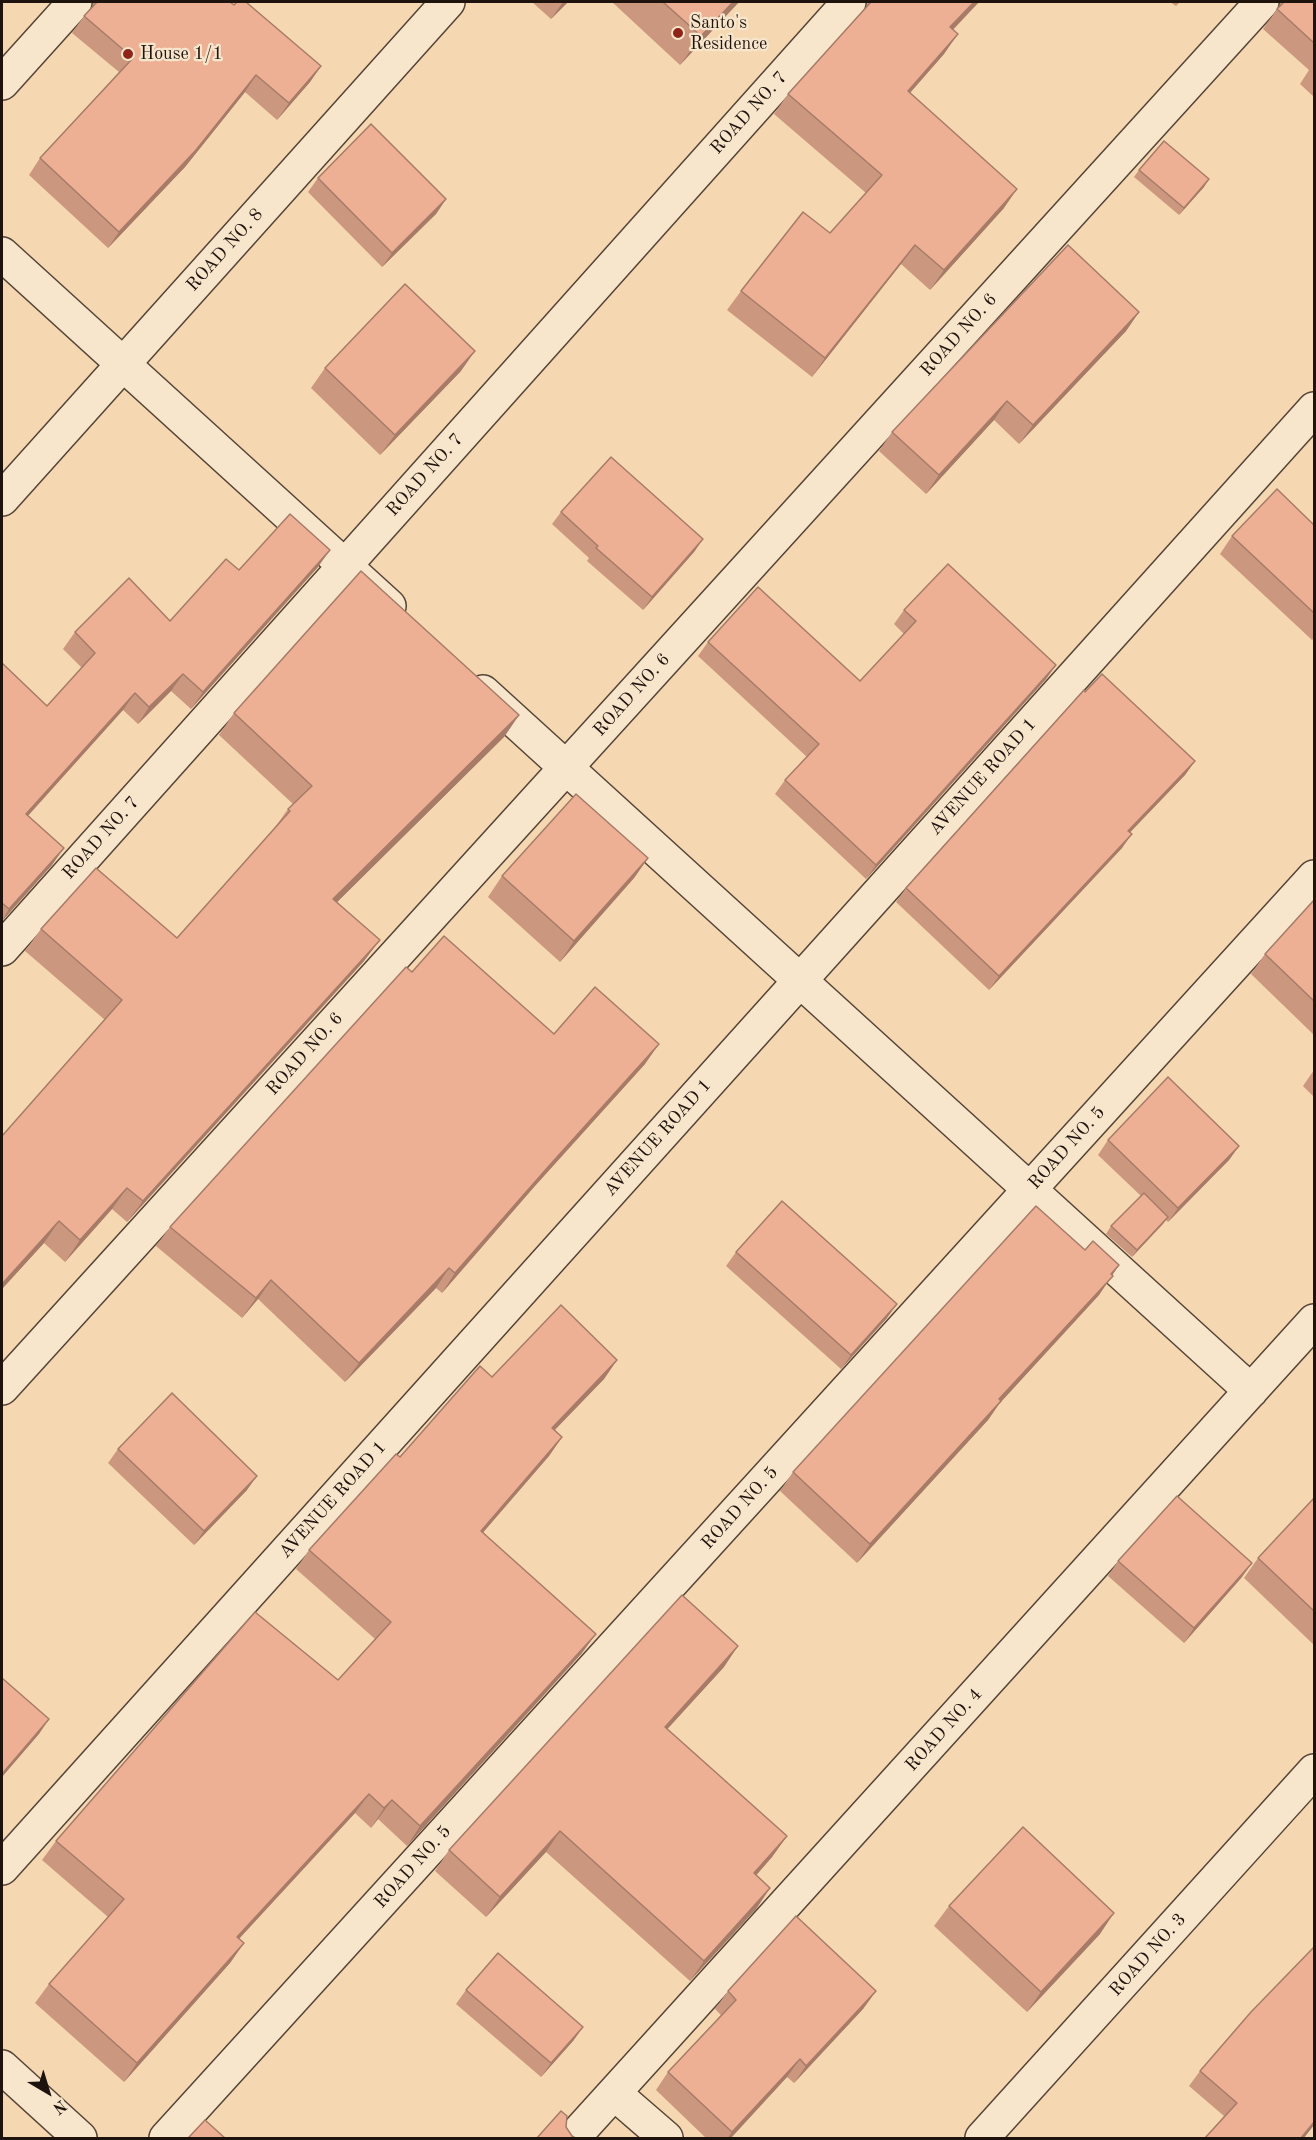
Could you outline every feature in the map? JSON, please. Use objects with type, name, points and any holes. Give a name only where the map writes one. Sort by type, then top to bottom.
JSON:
[{"type":"street","points":[[2,83],[75,2]]},
{"type":"street","name":"ROAD NO. 8","points":[[2,499],[448,2]]},
{"type":"street","name":"ROAD NO. 7","points":[[2,949],[849,2]]},
{"type":"street","name":"ROAD NO. 6","points":[[2,1388],[1262,2]]},
{"type":"street","points":[[2,254],[406,622]]},
{"type":"street","name":"AVENUE ROAD 1","points":[[2,1868],[1314,409]]},
{"type":"street","points":[[459,670],[1251,1391]]},
{"type":"street","name":"ROAD NO. 5","points":[[166,2139],[1314,877]]},
{"type":"street","name":"ROAD NO. 4","points":[[573,2139],[1314,1321]]},
{"type":"street","name":"ROAD NO. 3","points":[[982,2139],[1314,1770]]},
{"type":"street","points":[[2,2067],[80,2139]]},
{"type":"street","points":[[615,2093],[666,2139]]},
{"type":"building","points":[[97,2],[230,2],[234,5],[237,2],[246,2],[321,66],[289,103],[256,75],[196,150],[119,232],[40,158],[133,58],[84,16]]},
{"type":"building","points":[[663,2],[733,2],[701,36]]},
{"type":"building","points":[[871,2],[974,2],[950,27],[958,34],[908,91],[1017,189],[944,270],[915,245],[825,358],[741,291],[803,212],[830,233],[882,175],[788,94]]},
{"type":"building","points":[[1284,2],[1314,2],[1314,43],[1277,9]]},
{"type":"building","points":[[371,124],[446,199],[392,253],[318,178]]},
{"type":"building","points":[[1164,141],[1209,179],[1184,208],[1139,170]]},
{"type":"building","points":[[1068,245],[1139,312],[1033,425],[1007,401],[939,475],[892,432]]},
{"type":"building","points":[[405,284],[475,351],[395,435],[325,368]]},
{"type":"building","points":[[611,457],[703,539],[652,597],[596,548],[598,546],[561,512]]},
{"type":"building","points":[[1277,489],[1314,525],[1314,613],[1232,536]]},
{"type":"building","points":[[290,514],[330,550],[203,692],[183,674],[149,707],[135,693],[26,814],[64,848],[9,909],[2,903],[2,663],[47,706],[95,653],[75,632],[129,578],[170,621],[226,559],[239,570]]},
{"type":"building","points":[[948,564],[1056,665],[876,865],[785,780],[819,744],[708,642],[758,587],[860,681],[916,621],[904,610]]},
{"type":"building","points":[[361,571],[519,715],[333,899],[380,940],[143,1201],[127,1188],[80,1240],[59,1221],[2,1284],[2,1136],[122,1000],[41,929],[96,868],[177,938],[290,811],[288,809],[312,786],[234,713]]},
{"type":"building","points":[[1102,674],[1195,761],[1128,831],[1132,834],[999,976],[906,888],[1084,690],[1085,692]]},
{"type":"building","points":[[576,794],[648,858],[574,941],[502,876]]},
{"type":"building","points":[[1314,900],[1314,1001],[1265,954]]},
{"type":"building","points":[[444,936],[554,1034],[595,987],[659,1044],[455,1273],[449,1268],[359,1363],[271,1280],[256,1298],[170,1227],[406,967],[412,972]]},
{"type":"building","points":[[1168,1077],[1239,1146],[1178,1208],[1108,1140]]},
{"type":"building","points":[[1144,1193],[1168,1217],[1137,1250],[1111,1226]]},
{"type":"building","points":[[782,1201],[897,1304],[851,1355],[736,1252]]},
{"type":"building","points":[[1036,1206],[1085,1250],[1093,1241],[1119,1265],[1111,1274],[1113,1276],[999,1399],[1001,1401],[870,1544],[793,1472]]},
{"type":"building","points":[[561,1305],[617,1360],[552,1428],[562,1437],[481,1531],[596,1634],[420,1826],[392,1800],[384,1808],[369,1794],[237,1937],[244,1943],[137,2063],[49,1984],[124,1899],[56,1841],[255,1612],[338,1680],[391,1622],[309,1550],[396,1454],[400,1457],[480,1366],[492,1377]]},
{"type":"building","points":[[172,1393],[257,1476],[204,1531],[118,1449]]},
{"type":"building","points":[[1177,1496],[1252,1563],[1194,1628],[1118,1561]]},
{"type":"building","points":[[1314,1498],[1314,1611],[1258,1558]]},
{"type":"building","points":[[682,1595],[738,1646],[665,1727],[787,1836],[754,1873],[770,1888],[704,1961],[560,1831],[500,1897],[449,1850]]},
{"type":"building","points":[[2,1678],[49,1719],[2,1774]]},
{"type":"building","points":[[1023,1827],[1114,1913],[1041,1992],[949,1906]]},
{"type":"building","points":[[796,1916],[876,1991],[806,2066],[800,2059],[732,2132],[668,2072],[736,2000],[728,1991]]},
{"type":"building","points":[[1314,1947],[1314,2122],[1302,2139],[1204,2139],[1237,2103],[1200,2071],[1251,2012]]},
{"type":"building","points":[[498,1953],[583,2027],[551,2063],[466,1990]]},
{"type":"building","points":[[561,2111],[567,2116],[566,2127],[577,2139],[536,2139]]},
{"type":"building","points":[[205,2120],[226,2139],[187,2139]]},
{"type":"place","name":"Santo's Residence","points":[[678,33]]},
{"type":"place","name":"House 1/1","points":[[128,54]]}]
